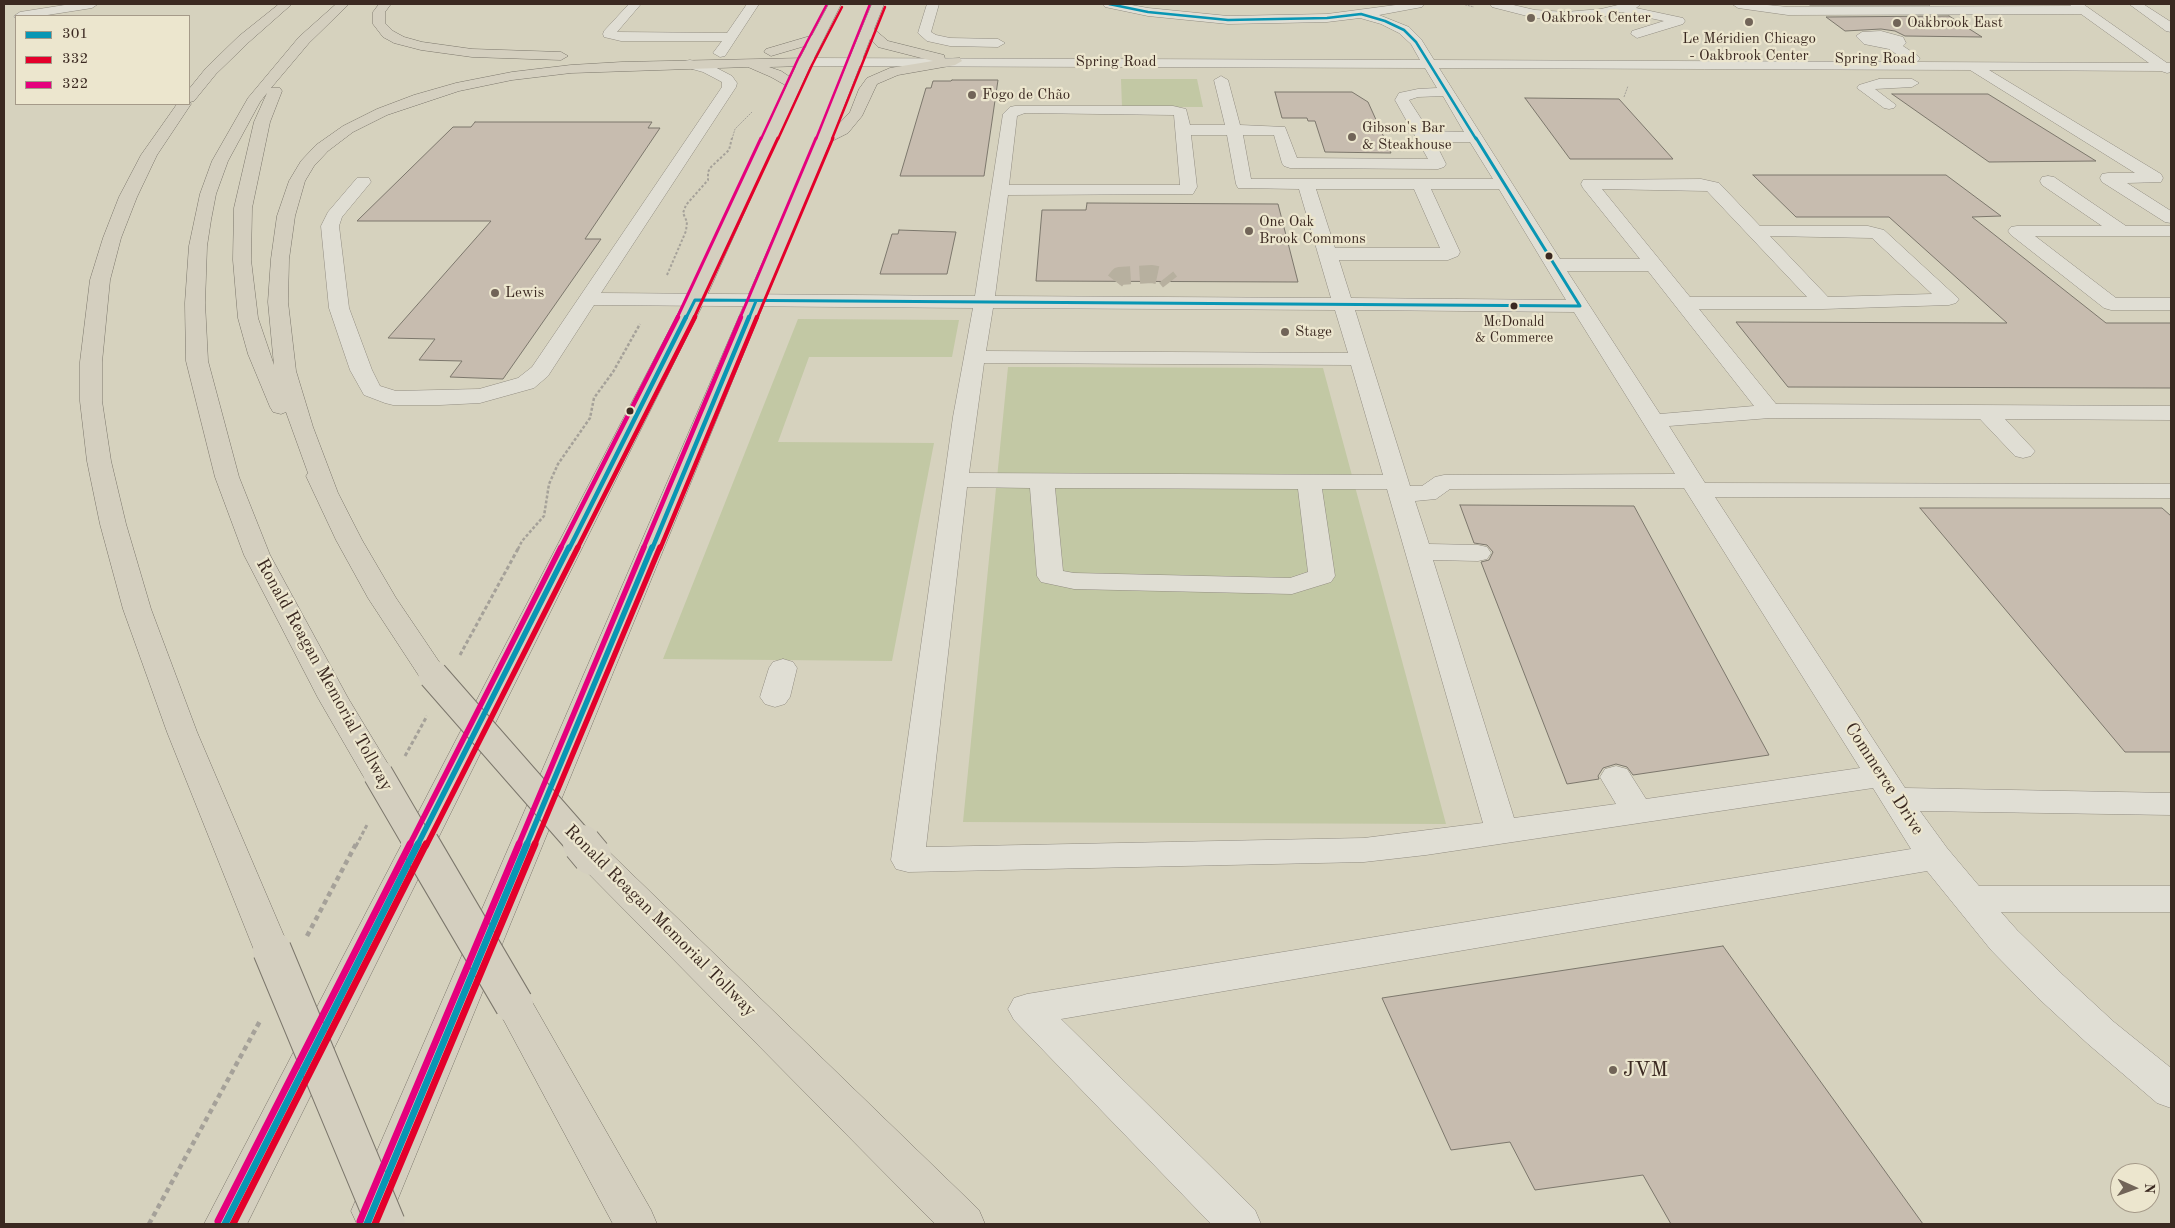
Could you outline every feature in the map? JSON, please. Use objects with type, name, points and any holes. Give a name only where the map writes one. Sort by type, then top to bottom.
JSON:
[{"type":"main road","points":[[190,97],[212,71],[244,39],[286,4]]},
{"type":"main road","name":"Ronald Reagan Memorial Tollway","points":[[343,4],[304,40],[276,71],[249,108],[220,161],[208,194],[197,255],[194,302],[197,361],[210,417],[227,477],[257,555],[324,683],[514,1004],[636,1224]]},
{"type":"main road","points":[[385,4],[379,12],[378,18],[383,29],[400,40],[429,47],[472,53],[544,56],[718,56],[747,60],[805,62]]},
{"type":"main road","points":[[225,1224],[695,300],[805,62],[835,4]]},
{"type":"main road","points":[[367,1224],[824,139],[878,4]]},
{"type":"main road","points":[[868,30],[883,44],[955,62]]},
{"type":"main road","points":[[327,492],[302,427],[285,371],[278,302],[280,259],[286,216],[297,181],[307,164],[322,148],[348,129],[391,109],[456,87],[512,76],[571,69],[747,60],[817,38]]},
{"type":"main road","name":"Ronald Reagan Memorial Tollway","points":[[304,40],[280,79],[262,122],[243,208],[242,260],[248,318],[258,354],[287,420],[327,492],[349,540],[382,598],[433,675],[592,856],[964,1224]]},
{"type":"main road","points":[[747,60],[794,86]]},
{"type":"main road","points":[[824,139],[843,130],[857,113],[866,89],[872,81],[895,71],[955,62]]},
{"type":"main road","points":[[183,105],[149,155],[128,197],[112,238],[100,280],[90,362],[91,402],[101,470],[113,524],[137,609],[182,732],[386,1224]]},
{"type":"street","points":[[27,15],[92,4]]},
{"type":"street","points":[[636,4],[609,34],[621,37],[731,37]]},
{"type":"street","points":[[718,56],[753,4]]},
{"type":"street","points":[[933,4],[924,33],[932,38],[950,42],[1007,43]]},
{"type":"street","points":[[1109,4],[1148,12],[1228,20],[1328,18],[1418,4]]},
{"type":"street","points":[[1496,4],[1535,14],[1566,16],[1615,10],[1635,4]]},
{"type":"street","points":[[1738,4],[1779,11],[1881,8],[2080,7],[2166,65]]},
{"type":"street","points":[[2135,4],[2171,28]]},
{"type":"street","points":[[1615,10],[1683,20],[1630,28]]},
{"type":"street","points":[[1615,10],[1630,28],[1648,44]]},
{"type":"street","points":[[1361,14],[1385,21],[1404,30],[1416,42],[1556,265],[1653,264]]},
{"type":"street","points":[[1894,46],[1913,59]]},
{"type":"street","name":"Spring Road","points":[[805,62],[1428,62],[1448,59],[1662,57],[1913,59],[2166,65]]},
{"type":"street","points":[[1205,62],[1213,77],[1221,80]]},
{"type":"street","points":[[1221,80],[1226,77],[1231,62]]},
{"type":"street","name":"Spring Road","points":[[1428,62],[1454,66],[2166,65]]},
{"type":"street","points":[[363,182],[334,216],[330,226],[339,308],[361,370],[372,390],[393,398],[440,398],[480,396],[526,383],[540,371],[730,83],[727,79],[708,68],[690,64]]},
{"type":"street","points":[[1972,66],[2154,178]]},
{"type":"street","points":[[1221,80],[1234,130],[1244,184],[1505,184]]},
{"type":"street","points":[[1969,83],[1999,82]]},
{"type":"street","points":[[1889,105],[1864,88],[1879,84],[1929,83]]},
{"type":"street","points":[[1183,130],[1280,130],[1290,163],[1438,164],[1423,134],[1402,100],[1404,96],[1418,93],[1446,92]]},
{"type":"street","points":[[1000,190],[1187,190],[1189,187],[1181,112],[1173,110],[1016,110],[1010,114],[984,302],[964,417],[908,860],[1364,850],[1426,843],[1637,812],[1889,788],[2171,804]]},
{"type":"street","points":[[1423,134],[1435,137],[1475,137]]},
{"type":"street","points":[[2171,178],[2108,178],[2171,218]]},
{"type":"street","points":[[2048,181],[2122,231]]},
{"type":"street","points":[[1306,184],[1344,304],[1502,832]]},
{"type":"street","points":[[1328,254],[1448,254],[1451,252],[1420,184]]},
{"type":"street","points":[[1770,412],[1589,184],[1701,184],[1713,187],[1823,303]]},
{"type":"street","points":[[1684,303],[1823,303],[1949,299],[1878,234],[1868,231],[1754,230]]},
{"type":"street","points":[[2171,231],[2017,231],[2111,304],[2171,304]]},
{"type":"street","points":[[2148,231],[2171,247]]},
{"type":"street","name":"Commerce Drive","points":[[1556,265],[1580,306],[1935,857],[1968,899],[2050,986],[2101,1033],[2171,1091]]},
{"type":"street","points":[[1112,303],[1115,282]]},
{"type":"street","points":[[588,299],[1112,303],[1172,294],[1344,304],[1580,306]]},
{"type":"street","points":[[975,357],[1360,359]]},
{"type":"street","points":[[1653,420],[1770,412],[2171,413]]},
{"type":"street","points":[[1986,412],[2023,451]]},
{"type":"street","points":[[956,480],[1309,482],[1399,488],[1427,494],[1444,482],[2164,490],[2171,492]]},
{"type":"street","points":[[1042,480],[1050,576],[1074,581],[1292,586],[1322,576],[1309,482]]},
{"type":"street","points":[[1418,552],[1478,553]]},
{"type":"street","points":[[775,698],[783,668]]},
{"type":"street","points":[[1616,777],[1637,812]]},
{"type":"street","points":[[1240,1224],[1027,1009],[1935,857]]},
{"type":"street","points":[[1968,899],[2171,900]]},
{"type":"path","points":[[1462,4],[1477,8]]},
{"type":"path","points":[[665,278],[681,246],[686,230],[687,222],[683,213],[686,205],[708,180],[710,167],[729,150],[735,129],[755,109]]},
{"type":"green space","points":[[1121,79],[1197,79],[1203,107],[1122,107]]},
{"type":"green space","points":[[798,319],[959,320],[952,357],[809,357],[778,442],[934,443],[892,661],[663,659]]},
{"type":"green space","points":[[1008,367],[1323,368],[1446,824],[963,822]]},
{"type":"building","points":[[1808,4],[1928,4],[1930,5],[1810,5]]},
{"type":"building","name":"Oakbrook East","points":[[1949,16],[1982,37],[1905,36],[1895,31],[1881,29],[1845,31],[1826,17]]},
{"type":"building","points":[[998,80],[984,176],[900,176],[926,88],[931,88],[933,81]]},
{"type":"building","name":"Gibson's Bar & Steakhouse","points":[[1275,92],[1352,92],[1368,102],[1391,153],[1325,152],[1315,121],[1308,121],[1307,118],[1282,118]]},
{"type":"building","points":[[1892,94],[1988,94],[2096,161],[1989,162]]},
{"type":"building","points":[[1525,98],[1619,99],[1673,159],[1570,159]]},
{"type":"building","points":[[475,122],[652,122],[648,128],[660,128],[585,239],[601,239],[503,379],[450,377],[462,361],[419,360],[435,339],[388,338],[491,221],[357,221],[453,127],[471,127]]},
{"type":"building","points":[[1753,175],[1946,175],[2001,216],[1972,217],[2106,323],[2171,323],[2171,388],[1788,387],[1736,322],[2007,323],[1889,217],[1796,217]]},
{"type":"building","name":"One Oak Brook Commons","points":[[1087,203],[1278,204],[1298,282],[1036,281],[1042,210],[1086,210]]},
{"type":"building","points":[[899,230],[956,232],[947,274],[880,274],[892,234],[898,234]]},
{"type":"building","points":[[1460,505],[1634,506],[1769,755],[1633,775],[1627,767],[1616,764],[1603,768],[1598,776],[1599,779],[1567,784],[1481,562],[1489,560],[1493,552],[1487,545],[1474,543]]},
{"type":"building","points":[[1920,508],[2162,508],[2171,516],[2171,752],[2125,752]]},
{"type":"building","name":"JVM","points":[[1723,946],[1923,1224],[1671,1224],[1643,1175],[1535,1190],[1510,1142],[1451,1150],[1382,998]]},
{"type":"tunnel","points":[[1115,281],[1119,276],[1152,274],[1166,277],[1170,282]]},
{"type":"transit line","name":"322","points":[[218,1221],[688,297],[798,59],[827,4]]},
{"type":"transit line","name":"322","points":[[360,1221],[817,136],[870,4]]},
{"type":"transit line","name":"301","points":[[1109,4],[1148,12],[1228,20],[1327,18],[1361,14],[1385,21],[1404,30],[1416,42],[1580,306]]},
{"type":"transit line","name":"332","points":[[233,1224],[702,303],[812,65],[842,7]]},
{"type":"transit line","name":"332","points":[[375,1224],[831,142],[885,7]]},
{"type":"transit line","name":"301","points":[[225,1224],[695,300],[1580,306]]},
{"type":"transit line","name":"301","points":[[367,1224],[756,301]]},
{"type":"place","name":"Oakbrook Center","points":[[1531,18]]},
{"type":"place","name":"Le Méridien Chicago - Oakbrook Center","points":[[1749,22]]},
{"type":"place","name":"Oakbrook East","points":[[1897,23]]},
{"type":"place","name":"Fogo de Chão","points":[[972,95]]},
{"type":"place","name":"Gibson's Bar & Steakhouse","points":[[1352,137]]},
{"type":"place","name":"One Oak Brook Commons","points":[[1249,231]]},
{"type":"place","name":"Lewis","points":[[495,293]]},
{"type":"place","name":"McDonald & Commerce","points":[[1514,306]]},
{"type":"place","name":"Stage","points":[[1285,332]]},
{"type":"place","name":"JVM","points":[[1613,1070]]}]
